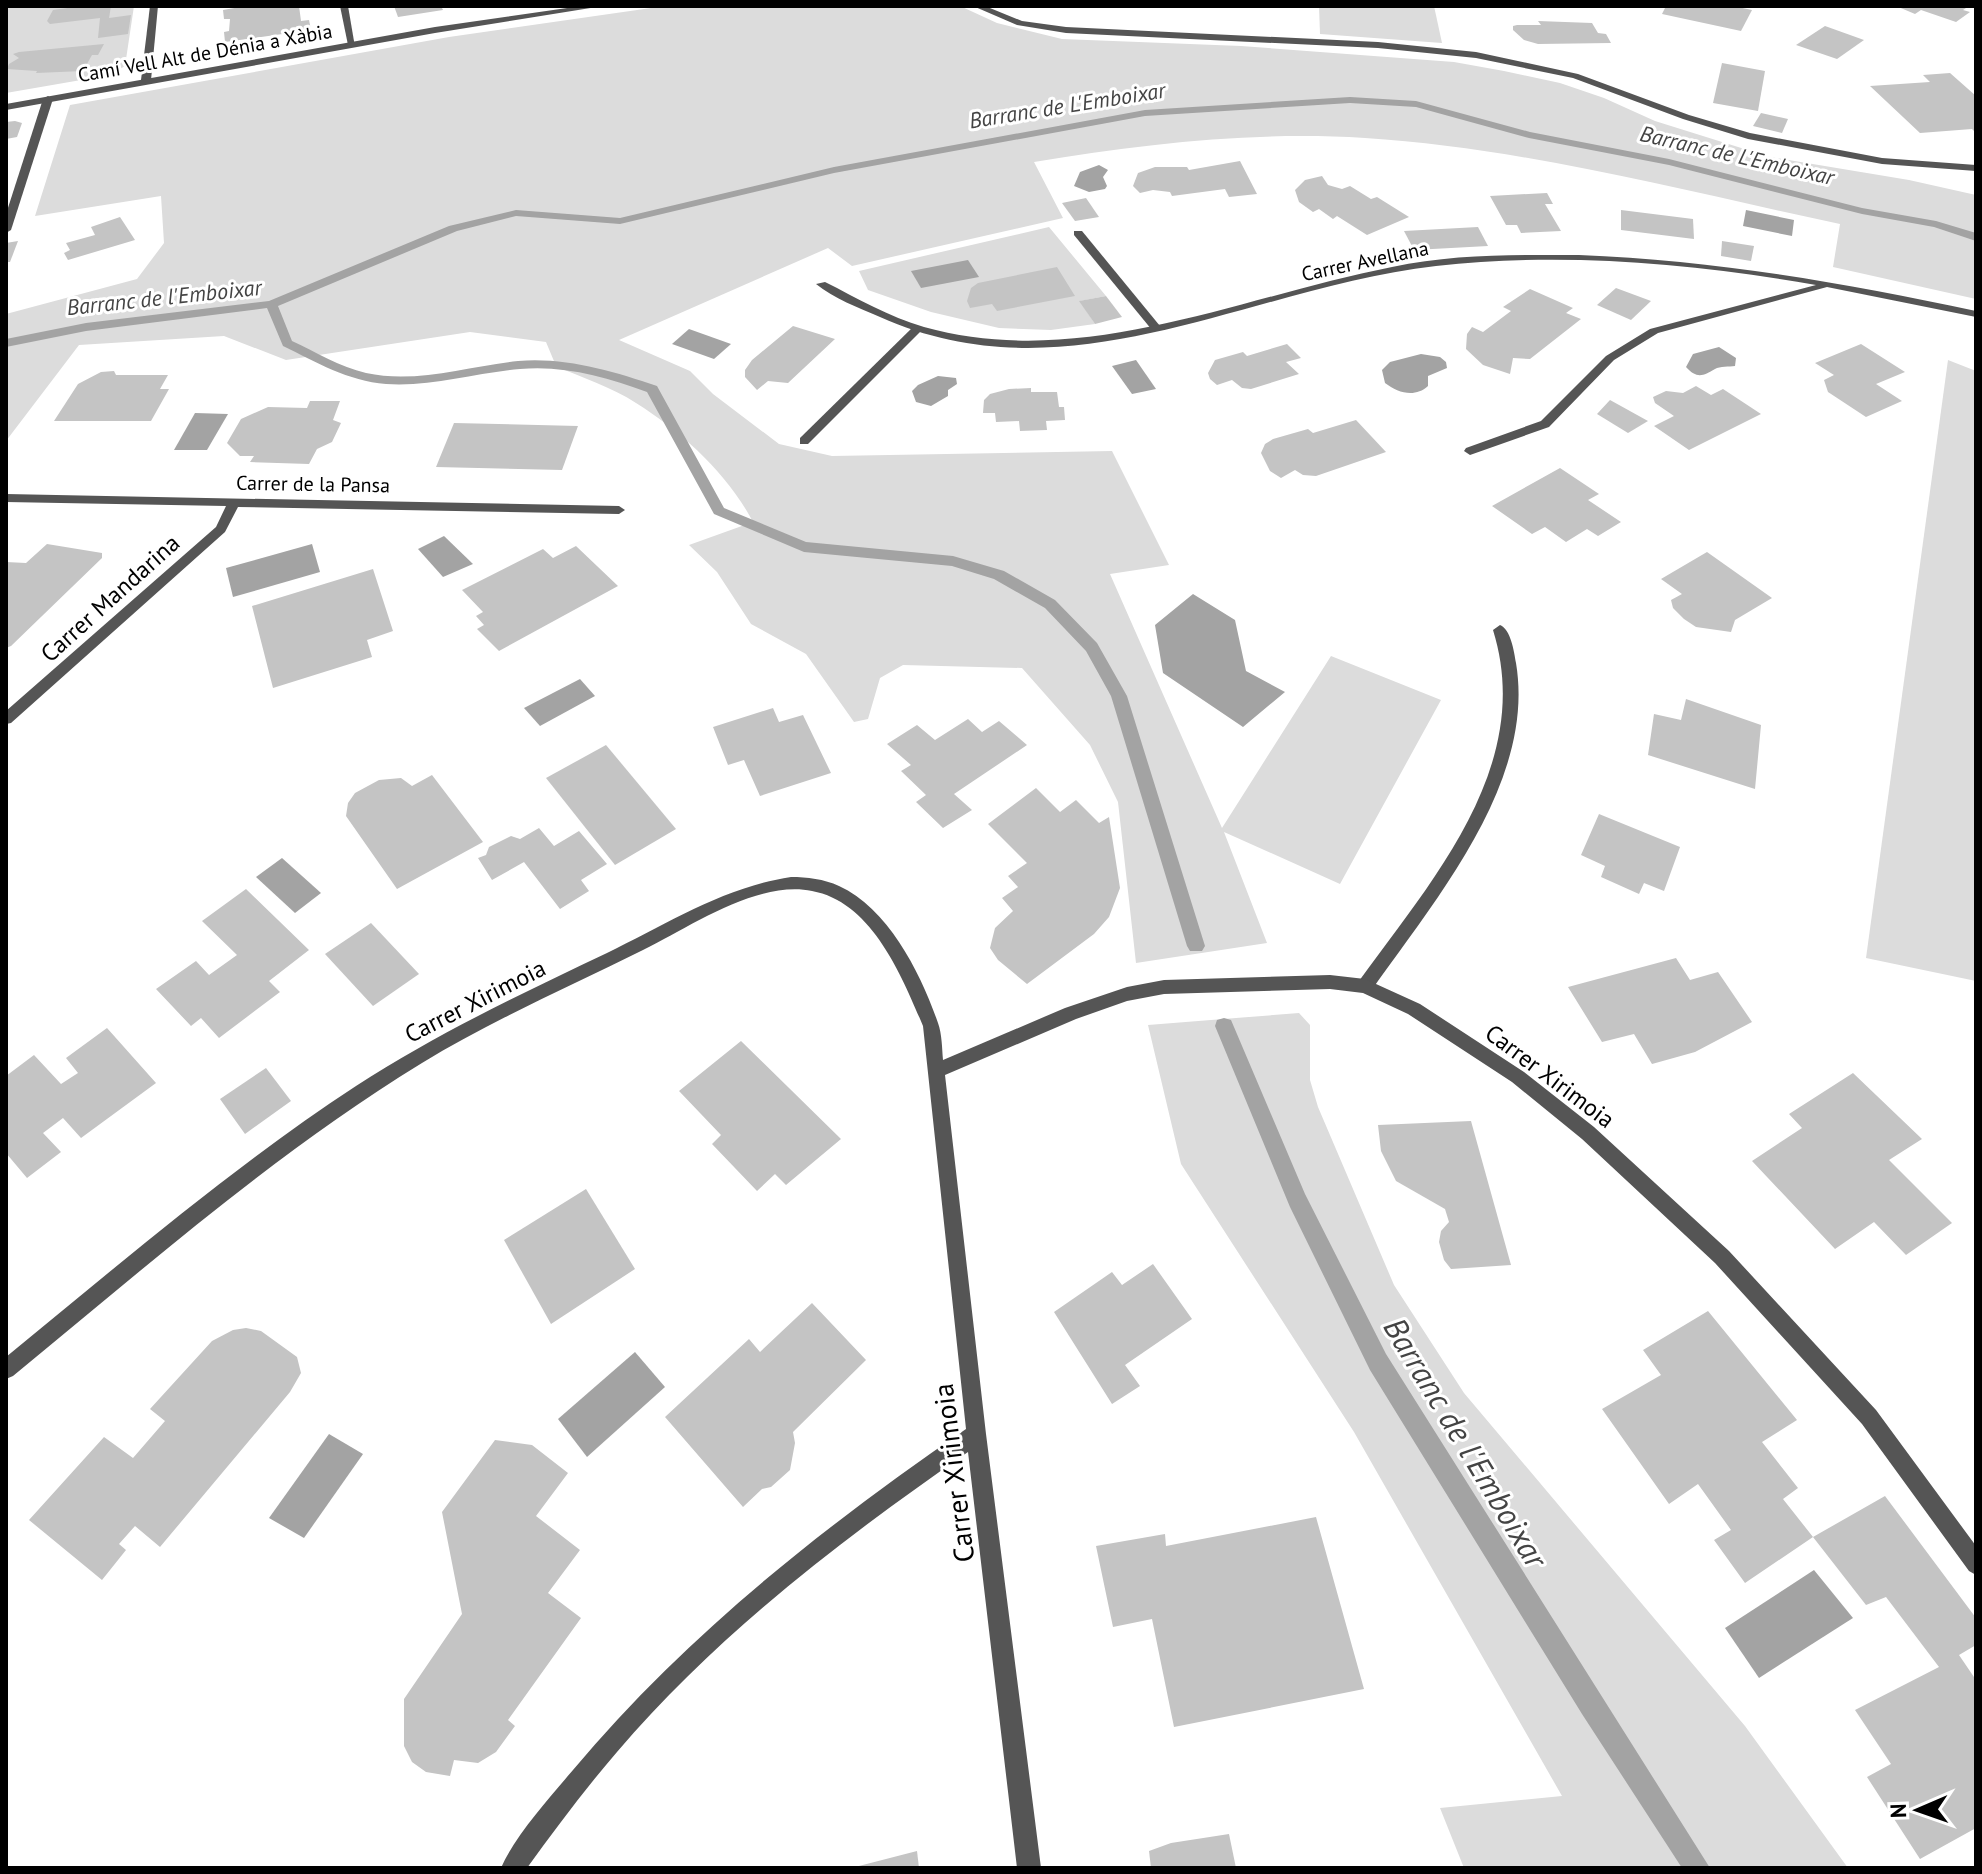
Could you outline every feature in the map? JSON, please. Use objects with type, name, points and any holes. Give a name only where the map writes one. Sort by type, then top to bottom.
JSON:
[{"type":"street","points":[[146,80],[154,6]]},
{"type":"street","points":[[344,6],[352,45]]},
{"type":"street","name":"Camí Vell Alt de Dénia a Xàbia","points":[[6,107],[146,80],[599,6]]},
{"type":"street","points":[[977,6],[1020,23],[1066,30],[1378,45],[1476,55],[1575,76],[1748,136],[1882,161],[1976,168]]},
{"type":"street","points":[[6,230],[48,99]]},
{"type":"street","points":[[1078,233],[1156,328]]},
{"type":"street","name":"Carrer Avellana","points":[[821,284],[918,328],[984,343],[1039,347],[1080,343],[1156,328],[1374,273],[1450,261],[1573,258],[1645,261],[1745,271],[1976,314]]},
{"type":"street","points":[[1470,451],[1545,424],[1577,395],[1610,358],[1654,331],[1829,285]]},
{"type":"street","points":[[804,441],[918,328]]},
{"type":"street","name":"Carrer de la Pansa","points":[[6,498],[619,510]]},
{"type":"street","name":"Carrer Mandarina","points":[[6,719],[221,529],[234,502]]},
{"type":"street","points":[[1365,986],[1461,849],[1492,787],[1511,703],[1510,670],[1500,630]]},
{"type":"street","name":"Carrer Xirimoia","points":[[6,1369],[302,1134],[416,1057],[710,909],[783,883],[808,883],[826,888],[859,909],[895,952],[913,982],[931,1026],[976,1434],[1029,1868]]},
{"type":"street","name":"Carrer Xirimoia","points":[[938,1070],[1071,1013],[1127,994],[1196,984],[1291,982],[1365,986],[1414,1009],[1518,1077],[1588,1133],[1669,1205],[1785,1322],[1869,1417],[1976,1564]]},
{"type":"street","points":[[513,1868],[539,1829],[603,1749],[671,1679],[772,1588],[880,1499],[976,1434]]},
{"type":"shaded area","points":[[6,6],[134,6],[125,66],[110,75],[6,93]]},
{"type":"shaded area","points":[[665,6],[960,6],[997,23],[1062,39],[1241,46],[1454,62],[1560,83],[1604,98],[1655,121],[1770,157],[1909,180],[1976,195],[1976,299],[1833,267],[1840,224],[1604,172],[1485,151],[1365,138],[1282,136],[1158,145],[1034,162],[1063,218],[852,266],[828,248],[619,340],[690,371],[713,394],[779,444],[832,456],[1112,451],[1169,565],[1110,574],[1222,828],[1331,656],[1441,700],[1340,884],[1224,832],[1267,943],[1136,963],[1118,802],[1090,745],[1022,668],[903,665],[880,678],[868,719],[854,722],[806,654],[751,624],[717,572],[689,545],[753,522],[731,487],[702,455],[653,414],[617,392],[556,366],[546,342],[470,332],[286,360],[224,336],[79,345],[6,441],[6,314],[137,279],[164,243],[161,196],[35,216],[70,105],[449,37]]},
{"type":"shaded area","points":[[1319,6],[1434,6],[1442,43],[1320,34]]},
{"type":"shaded area","points":[[1099,165],[1108,170],[1103,177],[1107,186],[1105,189],[1089,192],[1074,186],[1080,172]]},
{"type":"shaded area","points":[[1746,210],[1794,220],[1792,236],[1743,226]]},
{"type":"shaded area","points":[[1049,227],[1106,296],[1080,301],[1095,324],[1051,330],[999,328],[931,312],[868,290],[859,271]]},
{"type":"shaded area","points":[[968,260],[979,277],[921,288],[911,271]]},
{"type":"shaded area","points":[[689,329],[731,344],[714,359],[672,344]]},
{"type":"shaded area","points":[[1719,347],[1736,358],[1735,366],[1719,367],[1700,375],[1686,367],[1693,354]]},
{"type":"shaded area","points":[[1421,354],[1440,357],[1447,368],[1428,376],[1428,386],[1418,392],[1401,392],[1385,383],[1382,370],[1390,362]]},
{"type":"shaded area","points":[[1136,360],[1156,389],[1132,394],[1112,366]]},
{"type":"shaded area","points":[[1948,360],[1976,371],[1976,981],[1866,958]]},
{"type":"shaded area","points":[[938,376],[956,378],[957,384],[948,390],[948,396],[931,406],[916,402],[912,391]]},
{"type":"shaded area","points":[[195,413],[228,414],[207,450],[174,450]]},
{"type":"shaded area","points":[[444,536],[473,564],[443,577],[418,549]]},
{"type":"shaded area","points":[[312,544],[320,572],[233,597],[226,568]]},
{"type":"shaded area","points":[[1193,594],[1235,620],[1246,671],[1285,692],[1243,727],[1163,673],[1155,625]]},
{"type":"shaded area","points":[[580,679],[595,696],[540,726],[524,708]]},
{"type":"shaded area","points":[[282,858],[321,893],[295,913],[256,877]]},
{"type":"shaded area","points":[[1299,1013],[1310,1025],[1310,1080],[1318,1107],[1394,1285],[1464,1393],[1745,1726],[1848,1868],[1464,1868],[1440,1808],[1562,1796],[1354,1432],[1181,1164],[1148,1025]]},
{"type":"shaded area","points":[[635,1352],[665,1387],[587,1457],[558,1419]]},
{"type":"shaded area","points":[[329,1434],[363,1454],[304,1538],[269,1518]]},
{"type":"shaded area","points":[[1814,1570],[1853,1618],[1759,1678],[1725,1628]]},
{"type":"building","points":[[111,6],[109,18],[131,15],[128,34],[98,38],[100,18],[50,24],[47,21],[53,10]]},
{"type":"building","points":[[246,6],[299,6],[301,21],[309,20],[311,30],[225,42],[224,32],[229,31],[230,19],[224,19],[223,10]]},
{"type":"building","points":[[394,6],[441,6],[443,10],[398,17]]},
{"type":"building","points":[[1666,6],[1733,6],[1752,10],[1741,31],[1662,14]]},
{"type":"building","points":[[1896,6],[1969,6],[1963,10],[1970,12],[1956,22],[1921,10],[1915,14]]},
{"type":"building","points":[[1538,21],[1592,23],[1598,33],[1606,34],[1611,43],[1538,44],[1524,40],[1513,30],[1513,26],[1517,25],[1541,25]]},
{"type":"building","points":[[1825,26],[1864,40],[1837,59],[1796,45]]},
{"type":"building","points":[[104,44],[98,55],[92,55],[83,71],[36,73],[7,69],[19,58],[13,54],[19,52]]},
{"type":"building","points":[[1722,63],[1765,71],[1758,111],[1713,103]]},
{"type":"building","points":[[1950,73],[1976,96],[1976,133],[1972,129],[1920,133],[1870,86],[1930,82],[1923,75]]},
{"type":"building","points":[[1761,113],[1788,119],[1782,133],[1753,126]]},
{"type":"building","points":[[6,122],[22,123],[17,137],[6,139]]},
{"type":"building","points":[[1240,161],[1257,194],[1229,197],[1225,189],[1172,196],[1170,192],[1153,190],[1140,193],[1133,186],[1138,173],[1155,167],[1187,167],[1189,170]]},
{"type":"building","points":[[1322,176],[1328,185],[1342,189],[1350,186],[1371,199],[1377,197],[1409,217],[1367,235],[1337,216],[1333,219],[1319,209],[1313,212],[1299,202],[1295,190],[1305,180]]},
{"type":"building","points":[[1547,193],[1553,204],[1545,204],[1561,231],[1521,233],[1517,225],[1506,225],[1490,196]]},
{"type":"building","points":[[1086,198],[1099,217],[1075,221],[1062,203]]},
{"type":"building","points":[[1621,210],[1693,219],[1694,239],[1621,230]]},
{"type":"building","points":[[120,217],[135,240],[68,260],[64,253],[70,250],[66,243],[95,235],[91,227]]},
{"type":"building","points":[[1478,227],[1488,246],[1414,250],[1404,231]]},
{"type":"building","points":[[18,241],[10,262],[6,262],[6,243]]},
{"type":"building","points":[[1722,241],[1754,246],[1751,261],[1721,256]]},
{"type":"building","points":[[1057,267],[1075,296],[997,311],[992,304],[970,308],[967,301],[971,288],[978,283]]},
{"type":"building","points":[[1616,288],[1651,301],[1631,320],[1597,305]]},
{"type":"building","points":[[1530,289],[1573,308],[1566,313],[1581,319],[1530,359],[1513,358],[1510,374],[1483,365],[1466,349],[1467,334],[1472,327],[1483,332],[1511,311],[1503,307]]},
{"type":"building","points":[[1106,296],[1122,317],[1095,324],[1079,301]]},
{"type":"building","points":[[793,326],[835,339],[788,383],[768,381],[757,390],[745,377],[745,370],[752,360]]},
{"type":"building","points":[[1287,344],[1301,358],[1286,362],[1299,374],[1251,389],[1242,388],[1232,380],[1217,385],[1210,379],[1208,373],[1215,360],[1243,352],[1247,356]]},
{"type":"building","points":[[1861,344],[1905,372],[1876,384],[1902,401],[1866,417],[1828,392],[1824,380],[1834,375],[1815,363]]},
{"type":"building","points":[[114,371],[116,375],[168,375],[160,389],[169,389],[151,421],[54,421],[78,384],[101,372]]},
{"type":"building","points":[[1696,386],[1711,395],[1723,389],[1761,414],[1689,450],[1654,426],[1674,416],[1655,403],[1653,397],[1666,391],[1683,393]]},
{"type":"building","points":[[1031,388],[1031,392],[1057,392],[1059,407],[1064,407],[1065,420],[1046,421],[1047,430],[1020,431],[1019,421],[996,422],[995,413],[983,413],[984,400],[990,394]]},
{"type":"building","points":[[1610,400],[1648,421],[1628,433],[1597,414]]},
{"type":"building","points":[[310,401],[340,401],[333,420],[341,423],[332,442],[317,449],[309,464],[250,462],[254,456],[240,456],[227,443],[241,419],[268,407],[307,408]]},
{"type":"building","points":[[1356,420],[1386,452],[1316,476],[1303,475],[1295,470],[1281,478],[1270,471],[1261,453],[1265,444],[1273,439],[1308,429],[1313,433]]},
{"type":"building","points":[[454,423],[578,426],[562,470],[436,467]]},
{"type":"building","points":[[1560,468],[1599,494],[1588,500],[1621,522],[1598,536],[1587,529],[1566,542],[1545,527],[1532,534],[1492,506]]},
{"type":"building","points":[[47,544],[102,553],[102,558],[6,648],[6,562],[26,563]]},
{"type":"building","points":[[576,546],[618,586],[499,651],[477,629],[484,625],[476,616],[483,612],[462,590],[543,549],[553,558]]},
{"type":"building","points":[[1707,552],[1772,598],[1735,620],[1731,632],[1696,627],[1684,619],[1673,608],[1671,600],[1682,594],[1661,579]]},
{"type":"building","points":[[373,569],[393,631],[367,640],[372,657],[273,688],[252,606]]},
{"type":"building","points":[[1686,699],[1761,725],[1755,789],[1648,755],[1654,714],[1681,720]]},
{"type":"building","points":[[773,708],[779,722],[803,715],[831,773],[760,796],[744,760],[728,765],[713,727]]},
{"type":"building","points":[[968,719],[982,732],[999,721],[1027,745],[954,794],[972,810],[943,828],[916,802],[926,795],[901,771],[911,765],[887,744],[917,725],[935,740]]},
{"type":"building","points":[[606,745],[676,829],[615,865],[546,778]]},
{"type":"building","points":[[432,775],[483,842],[397,889],[346,816],[348,803],[355,793],[379,780],[401,778],[412,786]]},
{"type":"building","points":[[1036,788],[1060,812],[1076,800],[1099,823],[1109,817],[1120,888],[1109,917],[1094,934],[1027,984],[998,960],[990,948],[995,928],[1013,911],[1002,898],[1018,887],[1008,876],[1027,863],[988,824]]},
{"type":"building","points":[[1599,814],[1680,847],[1664,891],[1644,883],[1639,894],[1601,877],[1605,866],[1581,855]]},
{"type":"building","points":[[539,828],[554,846],[579,831],[607,864],[581,880],[589,891],[560,909],[524,862],[492,880],[478,858],[486,855],[489,847],[511,836],[520,839]]},
{"type":"building","points":[[246,889],[309,950],[269,981],[280,992],[219,1038],[201,1018],[191,1026],[156,989],[196,961],[209,975],[237,955],[202,921]]},
{"type":"building","points":[[371,923],[419,974],[373,1006],[325,954]]},
{"type":"building","points":[[1676,958],[1690,980],[1718,972],[1752,1022],[1695,1052],[1652,1064],[1634,1034],[1602,1042],[1568,987]]},
{"type":"building","points":[[107,1028],[156,1083],[81,1138],[63,1118],[43,1133],[61,1152],[27,1178],[6,1153],[6,1076],[34,1055],[61,1084],[78,1073],[66,1058]]},
{"type":"building","points":[[741,1041],[841,1139],[786,1185],[775,1174],[757,1191],[712,1144],[721,1135],[679,1091]]},
{"type":"building","points":[[266,1068],[291,1101],[245,1134],[220,1099]]},
{"type":"building","points":[[1853,1073],[1922,1139],[1889,1160],[1952,1223],[1906,1255],[1874,1222],[1835,1249],[1752,1161],[1802,1128],[1789,1114]]},
{"type":"building","points":[[1471,1121],[1511,1265],[1451,1269],[1444,1260],[1439,1242],[1441,1231],[1449,1222],[1445,1209],[1396,1181],[1381,1151],[1378,1125]]},
{"type":"building","points":[[586,1189],[635,1269],[551,1324],[504,1240]]},
{"type":"building","points":[[1153,1264],[1192,1319],[1125,1365],[1140,1386],[1112,1404],[1054,1312],[1112,1272],[1122,1285]]},
{"type":"building","points":[[812,1303],[866,1360],[793,1432],[795,1443],[790,1470],[743,1507],[665,1417],[749,1339],[760,1352]]},
{"type":"building","points":[[1708,1311],[1797,1420],[1762,1442],[1798,1488],[1783,1499],[1813,1537],[1745,1583],[1714,1540],[1731,1530],[1698,1484],[1669,1504],[1602,1409],[1661,1375],[1643,1350]]},
{"type":"building","points":[[246,1328],[261,1331],[297,1357],[301,1373],[290,1392],[160,1547],[135,1526],[119,1544],[126,1550],[102,1580],[29,1520],[104,1437],[133,1458],[165,1421],[150,1409],[212,1341],[233,1330]]},
{"type":"building","points":[[495,1440],[532,1445],[568,1473],[536,1516],[580,1550],[548,1593],[581,1618],[508,1720],[515,1726],[496,1752],[478,1763],[454,1760],[450,1776],[426,1772],[412,1762],[404,1746],[404,1699],[462,1614],[442,1512]]},
{"type":"building","points":[[1885,1496],[1976,1618],[1976,1645],[1959,1655],[1976,1680],[1976,1828],[1920,1859],[1867,1777],[1891,1764],[1855,1710],[1939,1667],[1886,1597],[1866,1605],[1813,1537]]},
{"type":"building","points":[[1316,1517],[1364,1689],[1174,1727],[1152,1619],[1113,1627],[1096,1546],[1165,1534],[1166,1546]]},
{"type":"building","points":[[1229,1834],[1236,1868],[1151,1868],[1149,1851],[1171,1843]]},
{"type":"building","points":[[917,1851],[919,1868],[855,1868],[855,1867]]},
{"type":"waterway","name":"Barranc de L'Emboixar","points":[[271,304],[453,228],[516,213],[620,221],[834,170],[1145,113],[1350,100],[1416,104],[1529,135],[1669,162],[1862,211],[1936,224],[1976,237]]},
{"type":"waterway","name":"Barranc de l'Emboixar","points":[[6,343],[86,327],[271,304]]},
{"type":"waterway","name":"Barranc de l'Emboixar","points":[[271,304],[287,343],[335,367],[366,377],[423,379],[537,364],[604,374],[652,389],[719,511],[804,547],[953,561],[999,575],[1050,604],[1092,647],[1119,696],[1196,946]]},
{"type":"waterway","name":"Barranc de l'Emboixar","points":[[1224,1026],[1297,1200],[1378,1362],[1591,1705],[1697,1868]]}]
